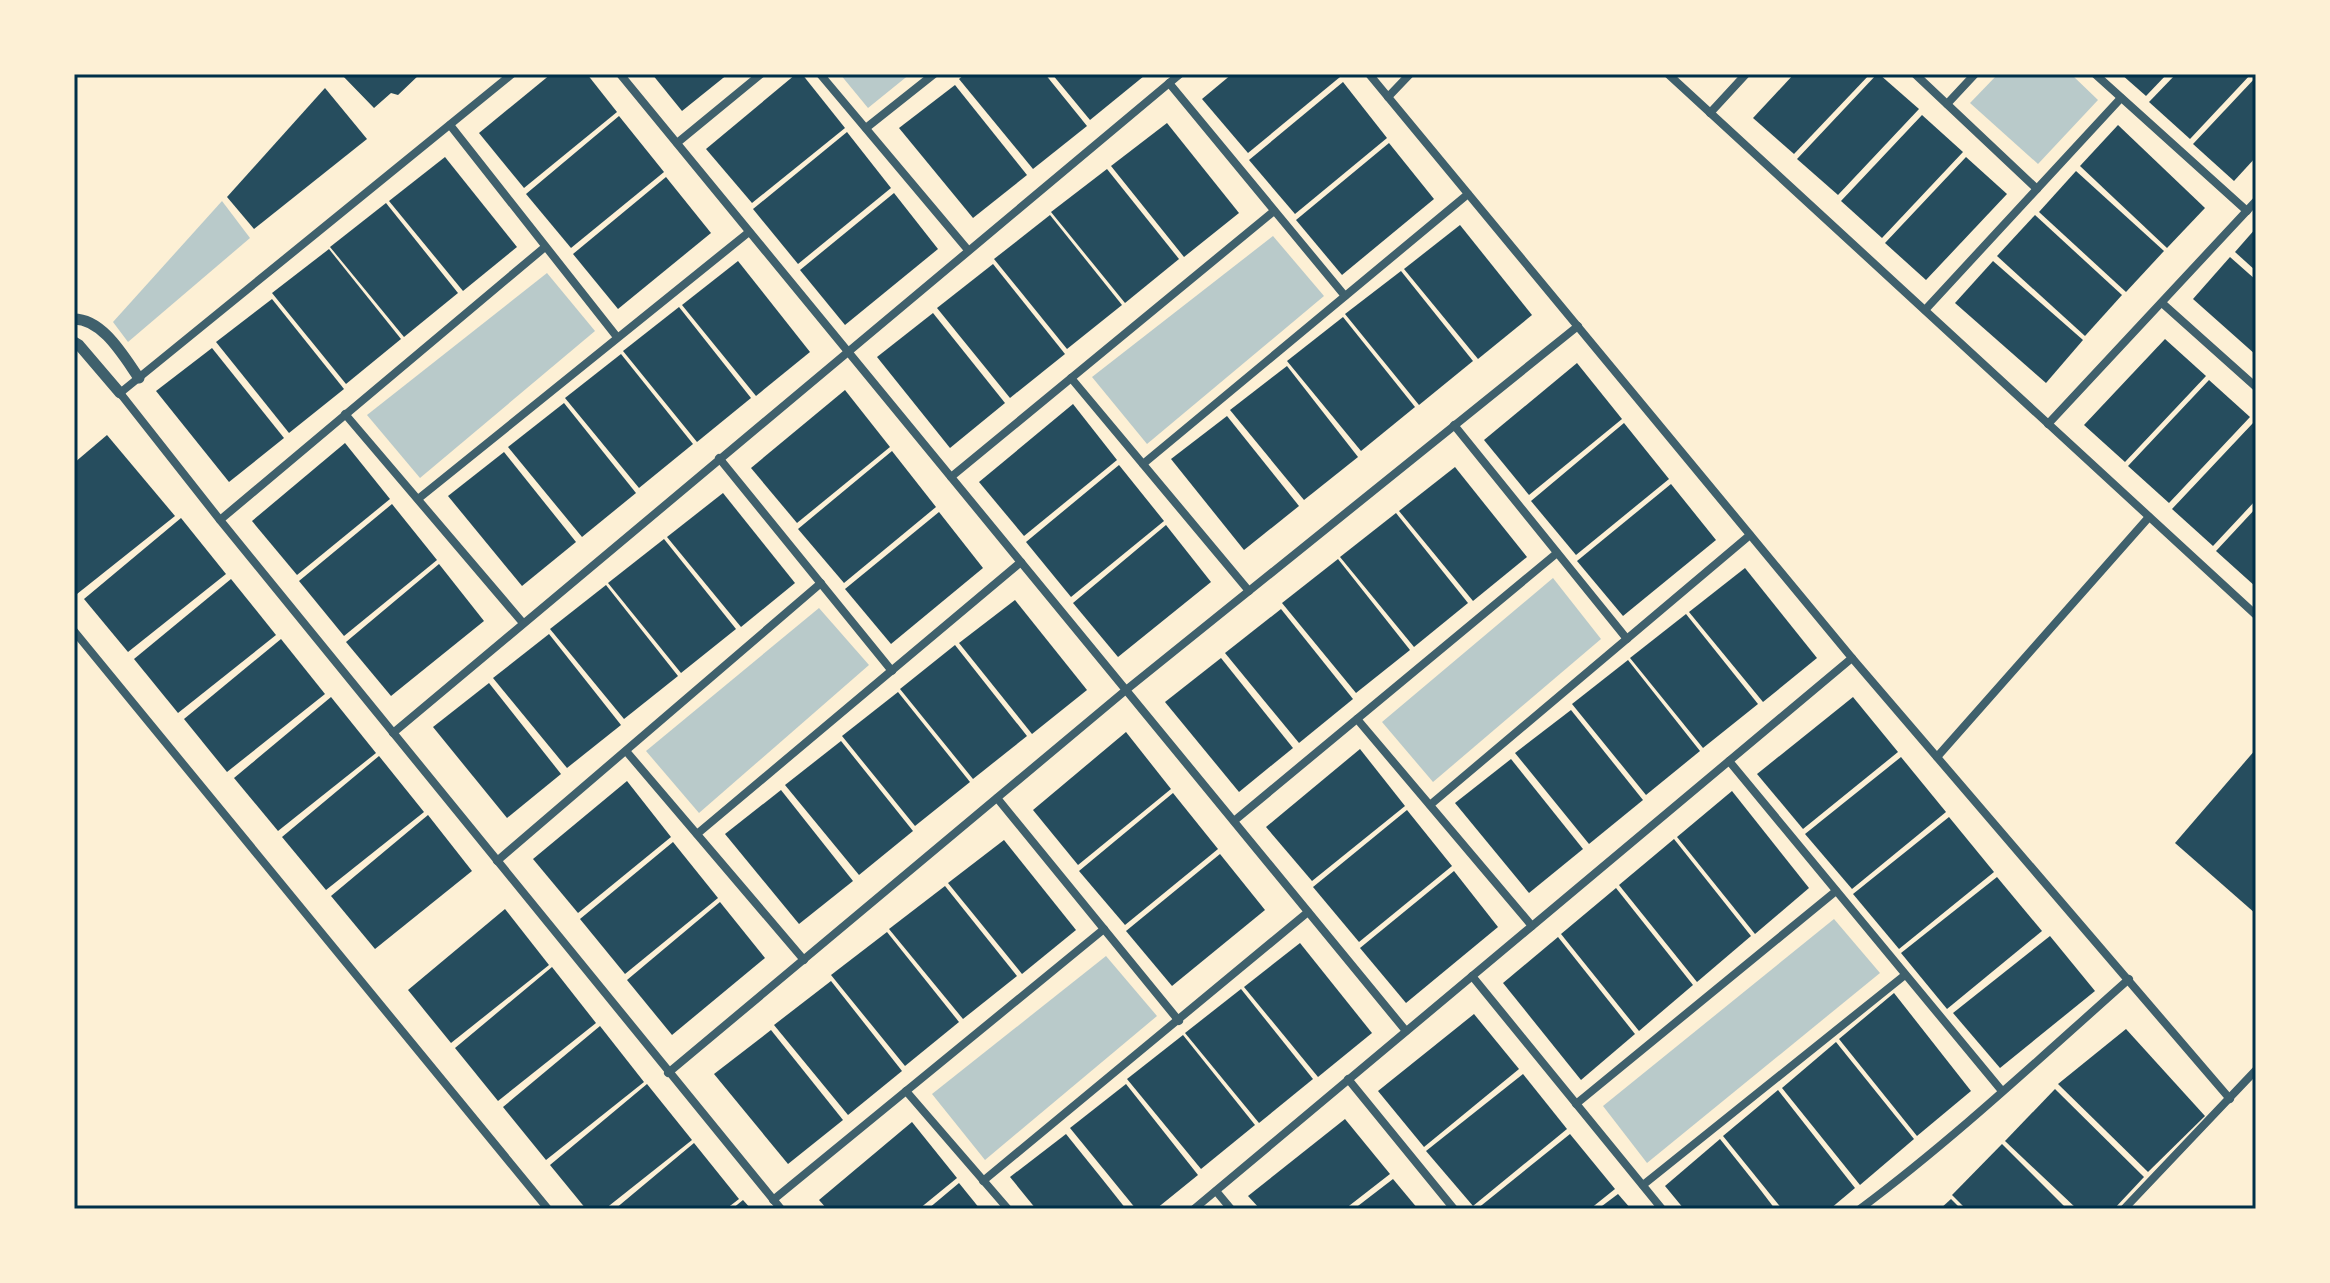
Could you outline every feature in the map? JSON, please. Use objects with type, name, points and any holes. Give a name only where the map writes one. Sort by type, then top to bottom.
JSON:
[{"type":"street","points":[[120,393],[512,74]]},
{"type":"street","points":[[620,74],[1406,1031]]},
{"type":"street","points":[[677,143],[761,74]]},
{"type":"street","points":[[820,74],[968,250]]},
{"type":"street","points":[[866,128],[934,74]]},
{"type":"street","points":[[393,733],[1180,74]]},
{"type":"street","points":[[1369,74],[1852,658],[2230,1099]]},
{"type":"street","points":[[1388,97],[1410,74]]},
{"type":"street","points":[[1668,74],[2256,615]]},
{"type":"street","points":[[1710,113],[1746,74]]},
{"type":"street","points":[[1915,74],[2037,189]]},
{"type":"street","points":[[1947,104],[1975,74]]},
{"type":"street","points":[[2095,74],[2247,211]]},
{"type":"street","points":[[1169,83],[1345,296]]},
{"type":"street","points":[[1925,310],[2121,98]]},
{"type":"street","points":[[450,125],[617,337]]},
{"type":"street","points":[[1143,464],[1468,194]]},
{"type":"street","points":[[2048,424],[2256,201]]},
{"type":"street","points":[[951,477],[1274,211]]},
{"type":"street","points":[[418,499],[749,232]]},
{"type":"street","points":[[220,520],[545,247]]},
{"type":"street","points":[[2162,303],[2256,387]]},
{"type":"street","points":[[74,319],[89,323],[104,333],[139,378]]},
{"type":"street","points":[[668,1073],[1126,690],[1578,326]]},
{"type":"street","points":[[74,342],[120,393],[781,1209]]},
{"type":"street","points":[[1071,378],[1249,591]]},
{"type":"street","points":[[345,414],[523,623]]},
{"type":"street","points":[[1454,425],[1627,639]]},
{"type":"street","points":[[719,458],[892,671]]},
{"type":"street","points":[[1937,757],[2149,517]]},
{"type":"street","points":[[1430,805],[1750,535]]},
{"type":"street","points":[[1234,821],[1557,553]]},
{"type":"street","points":[[697,834],[1021,562]]},
{"type":"street","points":[[497,861],[821,583]]},
{"type":"street","points":[[74,631],[548,1209]]},
{"type":"street","points":[[1194,1209],[1852,658]]},
{"type":"street","points":[[1357,719],[1532,926]]},
{"type":"street","points":[[626,751],[804,960]]},
{"type":"street","points":[[1729,761],[2002,1091]]},
{"type":"street","points":[[997,798],[1179,1021]]},
{"type":"street","points":[[1576,1104],[1836,891]]},
{"type":"street","points":[[983,1181],[1308,912]]},
{"type":"street","points":[[773,1200],[1104,929]]},
{"type":"street","points":[[1643,1185],[1905,975]]},
{"type":"street","points":[[1472,976],[1662,1209]]},
{"type":"street","points":[[1860,1209],[2002,1091],[2129,979]]},
{"type":"street","points":[[2124,1209],[2256,1070]]},
{"type":"street","points":[[1348,1079],[1454,1209]]},
{"type":"street","points":[[906,1091],[1008,1209]]},
{"type":"street","points":[[1871,1209],[1888,1188]]},
{"type":"street","points":[[1216,1191],[1231,1209]]},
{"type":"shaded area","points":[[840,74],[910,74],[868,108]]},
{"type":"shaded area","points":[[1998,74],[2071,74],[2098,100],[2038,164],[1970,103]]},
{"type":"shaded area","points":[[222,201],[250,238],[128,342],[113,322]]},
{"type":"shaded area","points":[[1273,236],[1324,296],[1147,444],[1092,377]]},
{"type":"shaded area","points":[[547,273],[595,331],[420,478],[367,415]]},
{"type":"shaded area","points":[[1553,578],[1601,639],[1433,782],[1382,722]]},
{"type":"shaded area","points":[[819,608],[869,665],[699,813],[646,751]]},
{"type":"shaded area","points":[[1834,919],[1880,973],[1647,1163],[1603,1106]]},
{"type":"shaded area","points":[[1106,956],[1157,1016],[985,1160],[932,1094]]},
{"type":"building","points":[[341,74],[420,74],[398,95],[391,93],[374,108]]},
{"type":"building","points":[[551,74],[587,74],[617,112],[524,188],[479,133]]},
{"type":"building","points":[[652,74],[728,74],[682,111]]},
{"type":"building","points":[[796,74],[802,74],[845,128],[752,203],[706,149]]},
{"type":"building","points":[[965,74],[1045,74],[1087,126],[1033,169],[959,79]]},
{"type":"building","points":[[1052,74],[1142,74],[1144,76],[1090,120]]},
{"type":"building","points":[[1232,74],[1338,74],[1340,77],[1248,153],[1202,99]]},
{"type":"building","points":[[1794,74],[1870,74],[1794,154],[1753,118]]},
{"type":"building","points":[[1877,74],[1919,109],[1838,195],[1797,159]]},
{"type":"building","points":[[2121,74],[2167,74],[2146,96]]},
{"type":"building","points":[[2176,74],[2251,74],[2190,139],[2149,102]]},
{"type":"building","points":[[2256,77],[2256,157],[2234,181],[2193,144]]},
{"type":"building","points":[[1343,82],[1387,138],[1295,214],[1249,160]]},
{"type":"building","points":[[955,85],[1027,175],[973,218],[899,128]]},
{"type":"building","points":[[325,88],[367,139],[254,229],[227,197]]},
{"type":"building","points":[[1922,115],[1963,152],[1882,238],[1841,201]]},
{"type":"building","points":[[619,116],[664,172],[571,248],[526,194]]},
{"type":"building","points":[[1167,123],[1239,213],[1184,257],[1111,166]]},
{"type":"building","points":[[2118,125],[2205,208],[2167,248],[2080,166]]},
{"type":"building","points":[[847,132],[891,188],[798,264],[753,209]]},
{"type":"building","points":[[1389,143],[1434,199],[1342,275],[1296,220]]},
{"type":"building","points":[[445,157],[517,247],[463,291],[389,201]]},
{"type":"building","points":[[1966,157],[2007,194],[1926,280],[1885,243]]},
{"type":"building","points":[[1107,169],[1179,259],[1125,303],[1051,212]]},
{"type":"building","points":[[2076,171],[2164,251],[2126,292],[2039,212]]},
{"type":"building","points":[[666,177],[711,233],[618,309],[573,254]]},
{"type":"building","points":[[894,193],[938,249],[845,325],[800,270]]},
{"type":"building","points":[[386,203],[458,293],[404,337],[330,247]]},
{"type":"building","points":[[1050,215],[1122,305],[1067,349],[994,259]]},
{"type":"building","points":[[2035,215],[2122,295],[2085,336],[1997,256]]},
{"type":"building","points":[[1460,225],[1532,315],[1478,359],[1404,269]]},
{"type":"building","points":[[2256,228],[2256,271],[2235,252]]},
{"type":"building","points":[[329,249],[401,339],[346,384],[272,293]]},
{"type":"building","points":[[2230,257],[2256,280],[2256,355],[2193,299]]},
{"type":"building","points":[[738,261],[810,352],[756,396],[682,305]]},
{"type":"building","points":[[1993,261],[2083,340],[2046,383],[1955,303]]},
{"type":"building","points":[[993,264],[1065,354],[1010,398],[937,308]]},
{"type":"building","points":[[1401,271],[1473,361],[1419,405],[1345,314]]},
{"type":"building","points":[[272,299],[344,389],[289,433],[216,342]]},
{"type":"building","points":[[679,307],[751,398],[697,442],[623,351]]},
{"type":"building","points":[[933,313],[1005,403],[950,448],[877,357]]},
{"type":"building","points":[[1343,317],[1415,407],[1361,451],[1287,361]]},
{"type":"building","points":[[2165,339],[2206,376],[2125,462],[2084,425]]},
{"type":"building","points":[[212,348],[284,438],[229,482],[156,391]]},
{"type":"building","points":[[621,354],[693,444],[639,488],[565,398]]},
{"type":"building","points":[[1577,363],[1622,419],[1529,495],[1484,440]]},
{"type":"building","points":[[1287,366],[1358,457],[1304,500],[1230,410]]},
{"type":"building","points":[[2209,380],[2250,417],[2169,503],[2128,466]]},
{"type":"building","points":[[845,390],[890,447],[797,523],[751,468]]},
{"type":"building","points":[[564,403],[636,493],[582,537],[508,447]]},
{"type":"building","points":[[1073,404],[1117,460],[1024,536],[979,482]]},
{"type":"building","points":[[1227,416],[1299,506],[1244,550],[1171,459]]},
{"type":"building","points":[[1624,423],[1669,479],[1576,555],[1531,501]]},
{"type":"building","points":[[2253,423],[2256,426],[2256,500],[2213,546],[2172,509]]},
{"type":"building","points":[[107,435],[175,516],[77,594],[74,589],[74,463]]},
{"type":"building","points":[[345,443],[390,499],[297,575],[252,521]]},
{"type":"building","points":[[892,451],[936,507],[844,583],[798,529]]},
{"type":"building","points":[[504,452],[576,542],[522,586],[448,496]]},
{"type":"building","points":[[1119,465],[1164,521],[1071,597],[1026,542]]},
{"type":"building","points":[[1455,467],[1527,557],[1473,601],[1399,511]]},
{"type":"building","points":[[1671,484],[1716,540],[1623,616],[1577,561]]},
{"type":"building","points":[[723,493],[795,583],[741,627],[667,537]]},
{"type":"building","points":[[392,504],[437,560],[344,636],[299,581]]},
{"type":"building","points":[[2256,508],[2256,587],[2216,551]]},
{"type":"building","points":[[939,512],[983,568],[891,644],[845,589]]},
{"type":"building","points":[[1396,513],[1468,603],[1414,647],[1340,557]]},
{"type":"building","points":[[181,518],[226,574],[128,652],[84,599]]},
{"type":"building","points":[[1166,525],[1211,582],[1118,657],[1073,603]]},
{"type":"building","points":[[664,539],[736,629],[681,673],[608,583]]},
{"type":"building","points":[[1338,559],[1410,650],[1356,693],[1282,603]]},
{"type":"building","points":[[439,564],[484,621],[391,696],[346,642]]},
{"type":"building","points":[[1745,568],[1817,658],[1763,702],[1689,612]]},
{"type":"building","points":[[231,579],[276,635],[178,713],[134,659]]},
{"type":"building","points":[[606,585],[678,676],[624,719],[550,629]]},
{"type":"building","points":[[1015,600],[1087,690],[1032,734],[959,643]]},
{"type":"building","points":[[1281,609],[1353,699],[1299,743],[1225,653]]},
{"type":"building","points":[[1686,614],[1758,704],[1703,748],[1630,658]]},
{"type":"building","points":[[549,634],[621,725],[567,768],[493,678]]},
{"type":"building","points":[[281,639],[325,694],[227,772],[184,719]]},
{"type":"building","points":[[955,645],[1027,736],[973,779],[900,689]]},
{"type":"building","points":[[1221,658],[1293,748],[1239,792],[1165,702]]},
{"type":"building","points":[[1628,660],[1700,751],[1646,795],[1572,704]]},
{"type":"building","points":[[489,683],[561,774],[507,818],[433,727]]},
{"type":"building","points":[[898,692],[970,782],[915,826],[842,736]]},
{"type":"building","points":[[331,697],[376,753],[278,831],[234,778]]},
{"type":"building","points":[[1853,697],[1898,752],[1803,829],[1757,774]]},
{"type":"building","points":[[1571,710],[1643,800],[1589,844],[1515,753]]},
{"type":"building","points":[[1126,732],[1171,789],[1078,865],[1033,810]]},
{"type":"building","points":[[841,741],[913,831],[859,875],[785,785]]},
{"type":"building","points":[[1360,749],[1405,806],[1312,881],[1266,827]]},
{"type":"building","points":[[2256,749],[2256,914],[2175,843]]},
{"type":"building","points":[[379,756],[424,812],[326,890],[282,837]]},
{"type":"building","points":[[1901,757],[1946,812],[1852,889],[1805,834]]},
{"type":"building","points":[[1511,759],[1583,849],[1529,893],[1455,803]]},
{"type":"building","points":[[627,781],[671,837],[578,913],[533,859]]},
{"type":"building","points":[[781,790],[853,881],[799,924],[725,834]]},
{"type":"building","points":[[1732,791],[1809,888],[1755,934],[1677,837]]},
{"type":"building","points":[[1173,793],[1218,849],[1125,925],[1079,871]]},
{"type":"building","points":[[1407,810],[1452,866],[1359,942],[1313,887]]},
{"type":"building","points":[[428,815],[472,871],[375,949],[331,896]]},
{"type":"building","points":[[1949,817],[1994,872],[1899,949],[1853,894]]},
{"type":"building","points":[[1674,839],[1751,936],[1697,982],[1619,885]]},
{"type":"building","points":[[1004,840],[1076,930],[1022,974],[948,883]]},
{"type":"building","points":[[673,842],[718,898],[625,974],[580,919]]},
{"type":"building","points":[[1220,854],[1265,910],[1172,986],[1126,931]]},
{"type":"building","points":[[1454,871],[1498,927],[1406,1003],[1360,948]]},
{"type":"building","points":[[1997,877],[2042,931],[1947,1009],[1901,953]]},
{"type":"building","points":[[945,886],[1017,976],[963,1019],[889,929]]},
{"type":"building","points":[[1616,888],[1693,985],[1639,1031],[1561,934]]},
{"type":"building","points":[[720,902],[765,958],[672,1035],[627,980]]},
{"type":"building","points":[[505,909],[549,965],[451,1043],[408,990]]},
{"type":"building","points":[[887,932],[959,1022],[905,1066],[831,975]]},
{"type":"building","points":[[2050,936],[2095,991],[2000,1068],[1953,1013]]},
{"type":"building","points":[[1558,937],[1635,1034],[1581,1080],[1503,983]]},
{"type":"building","points":[[1300,943],[1372,1033],[1318,1077],[1244,987]]},
{"type":"building","points":[[552,967],[596,1023],[498,1101],[455,1048]]},
{"type":"building","points":[[831,981],[902,1071],[848,1115],[774,1025]]},
{"type":"building","points":[[1241,989],[1313,1079],[1259,1123],[1185,1033]]},
{"type":"building","points":[[1894,993],[1971,1091],[1917,1136],[1839,1039]]},
{"type":"building","points":[[1474,1014],[1519,1069],[1424,1147],[1378,1091]]},
{"type":"building","points":[[600,1026],[644,1082],[546,1160],[503,1107]]},
{"type":"building","points":[[2126,1029],[2205,1116],[2148,1172],[2058,1084]]},
{"type":"building","points":[[771,1030],[843,1120],[788,1164],[714,1074]]},
{"type":"building","points":[[1183,1035],[1255,1125],[1201,1169],[1127,1079]]},
{"type":"building","points":[[1836,1042],[1914,1139],[1860,1185],[1782,1088]]},
{"type":"building","points":[[1523,1074],[1567,1129],[1473,1206],[1426,1151]]},
{"type":"building","points":[[647,1084],[692,1140],[605,1209],[586,1209],[550,1165]]},
{"type":"building","points":[[1126,1084],[1198,1175],[1156,1209],[1136,1209],[1070,1128]]},
{"type":"building","points":[[2055,1089],[2144,1177],[2114,1209],[2077,1209],[2005,1141]]},
{"type":"building","points":[[1778,1090],[1855,1188],[1830,1209],[1782,1209],[1723,1136]]},
{"type":"building","points":[[1345,1119],[1390,1174],[1345,1209],[1260,1209],[1248,1196]]},
{"type":"building","points":[[912,1122],[957,1178],[919,1209],[827,1209],[819,1200]]},
{"type":"building","points":[[1066,1134],[1126,1209],[1036,1209],[1010,1177]]},
{"type":"building","points":[[1570,1134],[1615,1189],[1590,1209],[1477,1209]]},
{"type":"building","points":[[1720,1139],[1775,1209],[1684,1209],[1665,1186]]},
{"type":"building","points":[[694,1143],[739,1199],[726,1209],[615,1209]]},
{"type":"building","points":[[2002,1144],[2067,1209],[1966,1209],[1952,1195]]},
{"type":"building","points":[[1393,1179],[1418,1209],[1354,1209]]},
{"type":"building","points":[[959,1183],[980,1209],[928,1209]]},
{"type":"building","points":[[1618,1194],[1631,1209],[1598,1209]]},
{"type":"building","points":[[1951,1199],[1961,1209],[1940,1209]]},
{"type":"building","points":[[743,1200],[751,1209],[732,1209]]}]
